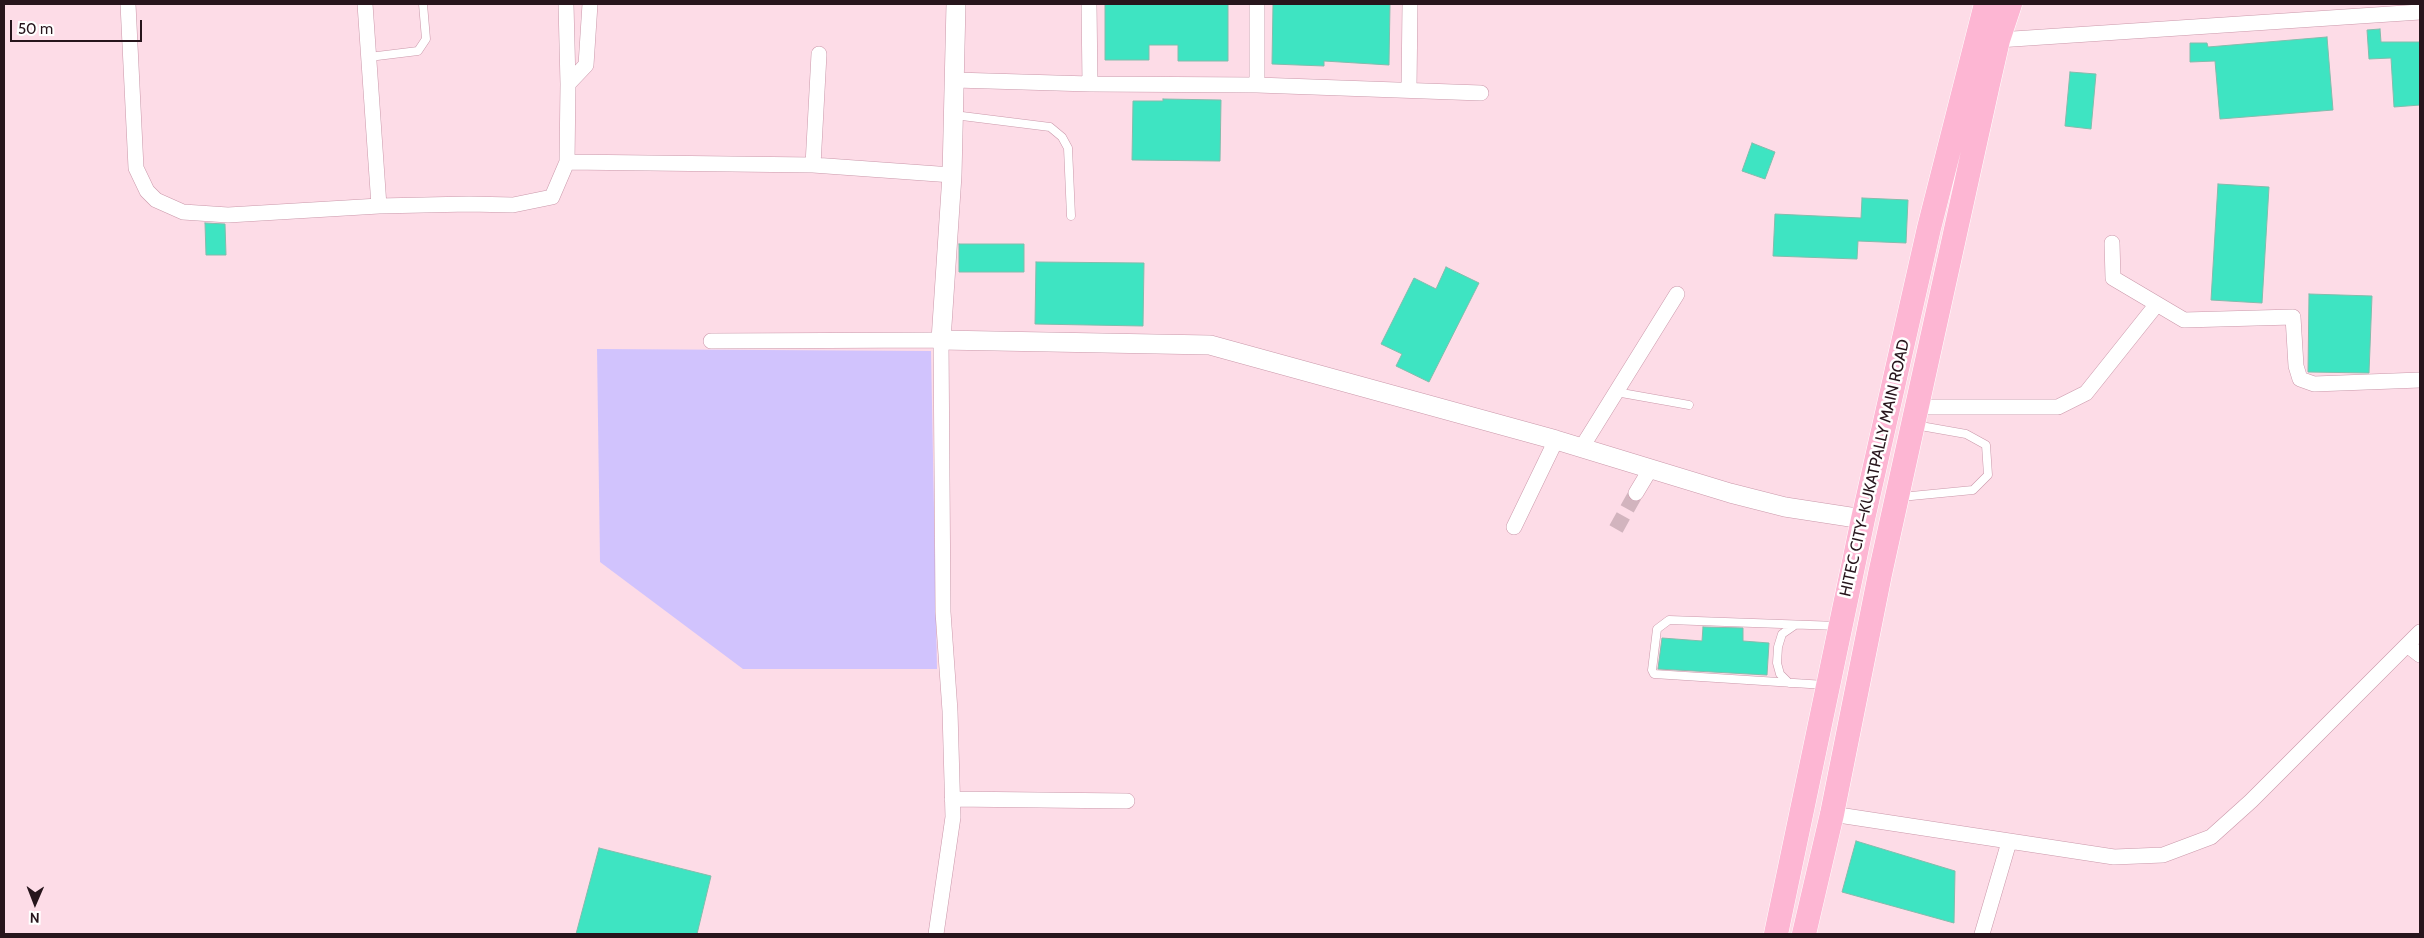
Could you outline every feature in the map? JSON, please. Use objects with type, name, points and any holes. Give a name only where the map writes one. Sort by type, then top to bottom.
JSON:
[{"type":"main road","name":"HITEC CITY–KUKATPALLY MAIN ROAD","points":[[1776,934],[1839,626],[1863,519],[1929,228],[1986,4]]},
{"type":"main road","name":"HITEC CITY–KUKATPALLY MAIN ROAD","points":[[1804,934],[1832,814],[1897,498],[1998,40],[2010,4]]},
{"type":"street","points":[[128,4],[136,168],[146,191],[156,200],[183,212],[228,215],[379,206],[513,205],[552,197],[567,162],[566,4]]},
{"type":"street","points":[[365,4],[379,206]]},
{"type":"street","points":[[568,84],[586,65],[590,4]]},
{"type":"street","points":[[936,934],[953,818],[950,711],[943,612],[941,340],[952,174],[956,4]]},
{"type":"street","points":[[1089,4],[1090,84]]},
{"type":"street","points":[[1257,4],[1257,85]]},
{"type":"street","points":[[1409,89],[1410,4]]},
{"type":"street","points":[[1998,40],[2420,12]]},
{"type":"street","points":[[813,165],[819,54]]},
{"type":"street","points":[[955,80],[1090,84],[1257,85],[1481,93]]},
{"type":"street","points":[[567,162],[813,165],[952,174]]},
{"type":"street","points":[[2112,243],[2113,278],[2184,320],[2293,317],[2297,374],[2300,380],[2314,384],[2420,380]]},
{"type":"street","points":[[1582,447],[1677,294]]},
{"type":"street","points":[[1915,416],[2058,407],[2086,393],[2157,304]]},
{"type":"street","points":[[711,341],[941,340],[1210,345],[1582,447],[1785,507],[1863,519]]},
{"type":"street","points":[[1514,527],[1556,440]]},
{"type":"street","points":[[1636,493],[1651,468]]},
{"type":"street","points":[[1832,814],[2114,857],[2163,855],[2211,837],[2250,801],[2420,632]]},
{"type":"street","points":[[2407,645],[2420,655]]},
{"type":"street","points":[[952,799],[1127,801]]},
{"type":"street","points":[[1982,934],[2009,842]]},
{"type":"lane","points":[[369,57],[418,51],[426,39],[423,4]]},
{"type":"lane","points":[[954,115],[1050,127],[1062,136],[1068,148],[1071,216]]},
{"type":"lane","points":[[1616,392],[1689,406]]},
{"type":"lane","points":[[1897,498],[1973,490],[1988,475],[1986,445],[1966,434],[1915,416]]},
{"type":"lane","points":[[1827,685],[1654,674],[1652,670],[1657,629],[1669,620],[1839,626]]},
{"type":"lane","points":[[1788,683],[1779,668],[1778,647],[1782,634],[1795,625]]},
{"type":"shaded area","points":[[597,349],[931,351],[937,669],[743,669],[600,562]]},
{"type":"building","points":[[1105,4],[1228,4],[1228,61],[1178,61],[1178,45],[1149,45],[1149,60],[1105,60]]},
{"type":"building","points":[[1273,4],[1390,4],[1389,65],[1324,61],[1324,66],[1272,64]]},
{"type":"building","points":[[2380,29],[2381,42],[2420,42],[2420,105],[2394,107],[2391,58],[2369,59],[2367,30]]},
{"type":"building","points":[[2327,37],[2333,110],[2220,119],[2215,61],[2190,62],[2190,43],[2207,43],[2208,47]]},
{"type":"building","points":[[2070,72],[2096,74],[2091,129],[2065,126]]},
{"type":"building","points":[[1163,99],[1221,100],[1220,161],[1132,160],[1133,101],[1163,101]]},
{"type":"building","points":[[1752,143],[1775,152],[1765,179],[1742,171]]},
{"type":"building","points":[[2218,184],[2269,187],[2262,303],[2211,300]]},
{"type":"building","points":[[1862,198],[1908,200],[1906,243],[1858,241],[1857,259],[1773,256],[1775,214],[1861,218]]},
{"type":"building","points":[[205,223],[225,224],[226,255],[206,255]]},
{"type":"building","points":[[959,244],[1024,244],[1024,272],[959,272]]},
{"type":"building","points":[[1036,262],[1144,263],[1143,326],[1035,324]]},
{"type":"building","points":[[1446,267],[1479,283],[1429,382],[1396,366],[1402,354],[1381,344],[1414,278],[1436,289]]},
{"type":"building","points":[[2309,294],[2372,296],[2369,373],[2308,372]]},
{"type":"building","points":[[1703,627],[1743,628],[1743,641],[1769,643],[1767,675],[1658,669],[1662,638],[1702,641]]},
{"type":"building","points":[[1856,841],[1955,871],[1954,923],[1842,892]]},
{"type":"building","points":[[599,848],[711,876],[697,934],[576,934]]},
{"type":"tunnel","points":[[1616,529],[1636,493]]}]
